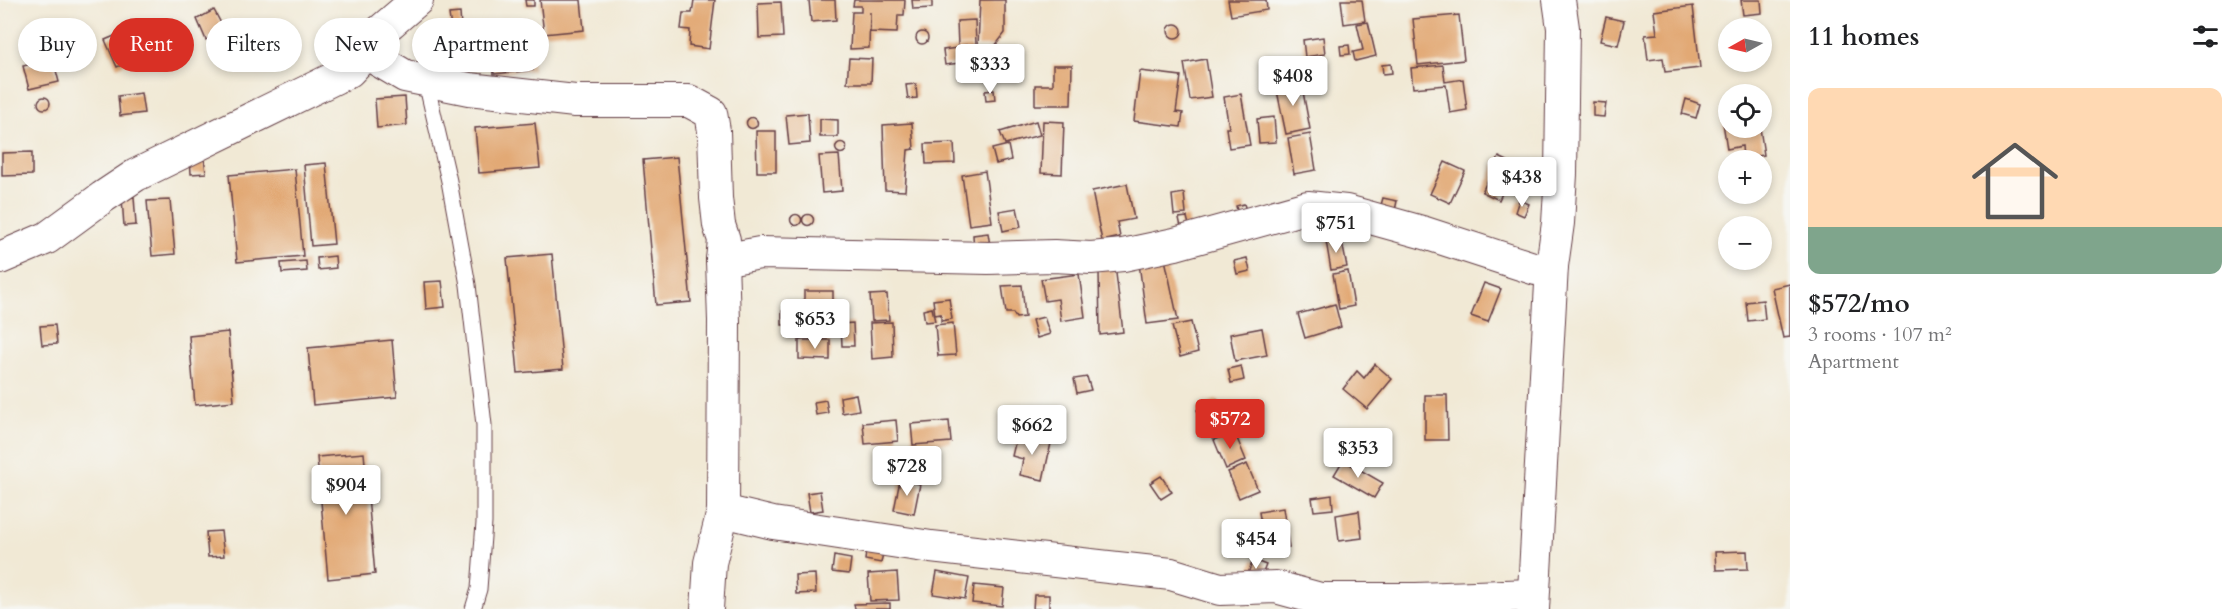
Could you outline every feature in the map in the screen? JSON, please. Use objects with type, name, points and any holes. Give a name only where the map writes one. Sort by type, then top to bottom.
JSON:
[{"type":"street","points":[[396,18],[417,0]]},
{"type":"street","points":[[723,511],[773,523],[931,547],[1171,574],[1220,589],[1275,587],[1320,598],[1533,602],[1552,266],[1561,174],[1563,28],[1559,0]]},
{"type":"street","points":[[0,258],[47,238],[136,175],[345,72]]},
{"type":"street","points":[[398,72],[426,82],[575,101],[689,100],[711,114],[714,131],[716,198],[719,225],[724,240],[722,260],[723,511],[710,562],[707,609]]},
{"type":"street","points":[[722,260],[760,253],[1091,258],[1123,255],[1197,239],[1308,207],[1346,211],[1425,233],[1536,269],[1552,266]]},
{"type":"lane","points":[[426,82],[449,181],[468,285],[484,425],[484,523],[479,589],[473,609]]},
{"type":"building","points":[[525,0],[534,0],[534,6],[526,6]]},
{"type":"building","points":[[540,0],[581,0],[584,30],[549,34],[549,18],[542,18]]},
{"type":"building","points":[[694,0],[715,0],[709,49],[689,46],[690,30],[681,29],[683,13],[692,13]]},
{"type":"building","points":[[809,0],[835,0],[836,20],[811,22]]},
{"type":"building","points":[[854,0],[905,0],[904,15],[898,15],[897,33],[870,32],[870,12],[869,48],[850,49],[852,12],[861,12],[861,6],[853,6]]},
{"type":"building","points":[[912,0],[932,0],[932,8],[913,9]]},
{"type":"building","points":[[980,0],[1005,0],[1005,33],[995,46],[978,46]]},
{"type":"building","points":[[1228,0],[1266,0],[1267,10],[1231,16]]},
{"type":"building","points":[[1341,0],[1362,0],[1365,21],[1344,24]]},
{"type":"building","points":[[1741,0],[1761,0],[1762,13],[1743,15]]},
{"type":"building","points":[[781,2],[783,37],[759,38],[758,3]]},
{"type":"building","points":[[1693,6],[1700,68],[1665,72],[1663,58],[1648,60],[1645,35],[1657,34],[1654,11]]},
{"type":"building","points":[[214,10],[218,18],[206,18],[206,40],[197,19]]},
{"type":"building","points":[[460,13],[460,18],[450,18],[449,14]]},
{"type":"building","points":[[1459,15],[1464,60],[1418,65],[1413,19]]},
{"type":"building","points":[[1606,17],[1624,21],[1618,45],[1600,41]]},
{"type":"building","points":[[975,20],[976,44],[958,46],[957,21]]},
{"type":"building","points":[[1368,22],[1376,56],[1355,61],[1353,52],[1363,50],[1357,24]]},
{"type":"building","points":[[1172,24],[1178,24],[1182,31],[1178,38],[1172,38],[1168,34],[1168,28]]},
{"type":"building","points":[[924,32],[928,38],[924,44],[920,44],[916,36]]},
{"type":"building","points":[[1323,37],[1325,54],[1305,57],[1303,40]]},
{"type":"building","points":[[1349,45],[1350,54],[1341,55],[1340,46]]},
{"type":"building","points":[[971,46],[974,61],[945,65],[943,50]]},
{"type":"building","points":[[986,50],[994,50],[999,55],[997,66],[986,68],[981,63],[981,55]]},
{"type":"building","points":[[849,58],[872,59],[871,83],[847,83]]},
{"type":"building","points":[[1206,59],[1212,97],[1190,100],[1184,63]]},
{"type":"building","points":[[1391,64],[1392,73],[1383,74],[1382,65]]},
{"type":"building","points":[[1053,65],[1072,65],[1071,105],[1035,105],[1035,85],[1053,85]]},
{"type":"building","points":[[1275,65],[1276,68],[1298,65],[1299,75],[1295,75],[1295,80],[1264,87],[1261,67]]},
{"type":"building","points":[[1443,65],[1445,82],[1463,79],[1467,110],[1450,113],[1446,85],[1413,88],[1411,68]]},
{"type":"building","points":[[1140,71],[1181,76],[1176,112],[1183,113],[1181,127],[1134,121]]},
{"type":"building","points":[[25,72],[56,72],[59,82],[29,89]]},
{"type":"building","points":[[1301,81],[1310,129],[1286,134],[1276,86]]},
{"type":"building","points":[[916,84],[917,98],[908,99],[906,85]]},
{"type":"building","points":[[994,90],[995,100],[986,101],[985,91]]},
{"type":"building","points":[[141,93],[144,113],[120,116],[118,96]]},
{"type":"building","points":[[1241,94],[1250,145],[1229,148],[1226,128],[1229,128],[1224,97]]},
{"type":"building","points":[[46,97],[49,98],[49,108],[42,109],[39,108],[38,101],[39,98]]},
{"type":"building","points":[[405,97],[407,125],[377,128],[375,99]]},
{"type":"building","points":[[1686,99],[1700,104],[1696,118],[1682,114]]},
{"type":"building","points":[[1593,102],[1606,103],[1604,117],[1593,116]]},
{"type":"building","points":[[808,113],[810,143],[789,145],[786,115]]},
{"type":"building","points":[[1274,117],[1276,142],[1259,143],[1257,119]]},
{"type":"building","points":[[752,118],[756,119],[756,127],[752,128],[748,127],[747,123],[748,119]]},
{"type":"building","points":[[820,119],[838,120],[838,137],[820,137]]},
{"type":"building","points":[[1036,121],[1040,135],[1005,144],[1000,132]]},
{"type":"building","points":[[1043,121],[1064,122],[1062,174],[1041,173]]},
{"type":"building","points":[[535,123],[540,168],[479,173],[475,128]]},
{"type":"building","points":[[912,123],[914,149],[908,150],[905,191],[885,190],[883,125]]},
{"type":"building","points":[[756,131],[776,131],[776,172],[757,172]]},
{"type":"building","points":[[1310,134],[1316,170],[1294,174],[1288,138]]},
{"type":"building","points":[[1725,138],[1761,138],[1763,150],[1742,150],[1742,146],[1727,149]]},
{"type":"building","points":[[841,143],[845,144],[845,152],[841,153],[837,152],[836,148],[837,144]]},
{"type":"building","points":[[954,143],[955,163],[926,164],[925,144]]},
{"type":"building","points":[[1008,145],[1011,160],[996,164],[992,149]]},
{"type":"building","points":[[32,152],[32,175],[2,176],[2,153]]},
{"type":"building","points":[[839,155],[842,191],[822,193],[819,156]]},
{"type":"building","points":[[204,157],[206,173],[191,174],[190,158]]},
{"type":"building","points":[[677,157],[691,302],[656,305],[643,160]]},
{"type":"building","points":[[1499,157],[1533,173],[1525,191],[1507,182],[1499,200],[1482,192]]},
{"type":"building","points":[[1445,162],[1465,171],[1450,203],[1430,194]]},
{"type":"building","points":[[326,163],[334,244],[311,246],[304,165]]},
{"type":"building","points":[[295,169],[303,256],[237,262],[229,175]]},
{"type":"building","points":[[985,171],[992,222],[969,225],[962,175]]},
{"type":"building","points":[[1127,184],[1134,219],[1117,222],[1120,237],[1102,241],[1092,191]]},
{"type":"building","points":[[1184,193],[1186,214],[1174,215],[1172,195]]},
{"type":"building","points":[[134,197],[136,225],[124,226],[122,198]]},
{"type":"building","points":[[1383,198],[1397,201],[1394,215],[1379,212]]},
{"type":"building","points":[[170,200],[175,254],[152,256],[147,201]]},
{"type":"building","points":[[1519,200],[1529,204],[1524,216],[1515,212]]},
{"type":"building","points":[[1244,204],[1247,213],[1238,215],[1236,206]]},
{"type":"building","points":[[1017,208],[1021,227],[1003,231],[999,211]]},
{"type":"building","points":[[796,215],[800,216],[800,224],[796,225],[792,224],[791,220],[792,216]]},
{"type":"building","points":[[808,215],[812,216],[812,224],[808,225],[804,224],[803,220],[804,216]]},
{"type":"building","points":[[1187,217],[1189,225],[1181,227],[1179,218]]},
{"type":"building","points":[[988,233],[990,246],[974,249],[973,235]]},
{"type":"building","points":[[1341,237],[1347,267],[1331,270],[1326,241]]},
{"type":"building","points":[[552,254],[563,369],[518,373],[507,258]]},
{"type":"building","points":[[335,256],[336,268],[318,270],[317,258]]},
{"type":"building","points":[[1247,258],[1250,271],[1237,274],[1234,261]]},
{"type":"building","points":[[1165,259],[1178,320],[1147,324],[1139,263]]},
{"type":"building","points":[[306,261],[307,271],[282,273],[281,263]]},
{"type":"building","points":[[1115,265],[1123,332],[1100,335],[1099,270]]},
{"type":"building","points":[[1348,271],[1354,306],[1339,309],[1333,274]]},
{"type":"building","points":[[1079,274],[1085,317],[1061,321],[1058,299],[1045,301],[1041,279]]},
{"type":"building","points":[[442,281],[445,307],[426,309],[424,282]]},
{"type":"building","points":[[1484,283],[1501,289],[1488,322],[1471,316]]},
{"type":"building","points":[[1790,284],[1790,337],[1783,338],[1772,288]]},
{"type":"building","points":[[1022,285],[1025,317],[1016,318],[1013,313],[1006,313],[1002,286]]},
{"type":"building","points":[[804,291],[833,291],[833,322],[804,322]]},
{"type":"building","points":[[887,294],[889,320],[872,321],[870,295]]},
{"type":"building","points":[[949,298],[952,319],[941,321],[941,314],[935,315],[933,300]]},
{"type":"building","points":[[1763,300],[1765,319],[1748,321],[1746,302]]},
{"type":"building","points":[[1335,304],[1341,327],[1305,338],[1298,314]]},
{"type":"building","points":[[932,308],[935,321],[925,322],[923,310]]},
{"type":"building","points":[[782,311],[796,311],[797,325],[782,325]]},
{"type":"building","points":[[1044,317],[1050,334],[1037,338],[1032,320]]},
{"type":"building","points":[[892,322],[893,357],[872,359],[870,323]]},
{"type":"building","points":[[1191,322],[1198,352],[1180,357],[1172,326]]},
{"type":"building","points":[[853,323],[854,346],[842,346],[841,324]]},
{"type":"building","points":[[953,323],[956,355],[938,356],[935,325]]},
{"type":"building","points":[[55,325],[57,344],[42,345],[40,326]]},
{"type":"building","points":[[1262,328],[1267,355],[1235,361],[1230,334]]},
{"type":"building","points":[[228,332],[234,401],[195,405],[189,336]]},
{"type":"building","points":[[392,340],[397,397],[313,405],[308,348]]},
{"type":"building","points":[[799,340],[830,340],[830,360],[799,359]]},
{"type":"building","points":[[1375,364],[1392,379],[1367,409],[1343,389],[1357,371],[1364,378]]},
{"type":"building","points":[[1241,366],[1244,380],[1231,383],[1228,369]]},
{"type":"building","points":[[1087,377],[1091,390],[1077,393],[1074,379]]},
{"type":"building","points":[[856,394],[859,410],[842,413],[840,397]]},
{"type":"building","points":[[1425,395],[1447,395],[1448,440],[1425,440]]},
{"type":"building","points":[[1217,399],[1233,428],[1213,438],[1197,410]]},
{"type":"building","points":[[826,400],[828,413],[816,415],[814,402]]},
{"type":"building","points":[[896,420],[898,441],[865,444],[863,423]]},
{"type":"building","points":[[949,421],[951,442],[913,445],[911,424]]},
{"type":"building","points":[[1234,431],[1246,460],[1226,469],[1214,440]]},
{"type":"building","points":[[1017,435],[1051,443],[1043,480],[1020,475],[1023,459],[1012,456]]},
{"type":"building","points":[[364,453],[375,574],[328,579],[317,457]]},
{"type":"building","points":[[1343,460],[1383,483],[1374,498],[1334,475]]},
{"type":"building","points":[[1247,464],[1258,490],[1239,498],[1228,472]]},
{"type":"building","points":[[1161,476],[1172,492],[1161,499],[1150,483]]},
{"type":"building","points":[[900,480],[920,484],[914,514],[894,510]]},
{"type":"building","points":[[820,491],[823,510],[810,512],[807,493]]},
{"type":"building","points":[[1332,495],[1333,509],[1314,511],[1312,498]]},
{"type":"building","points":[[1283,508],[1289,547],[1265,550],[1259,512]]},
{"type":"building","points":[[1359,511],[1362,538],[1339,541],[1336,515]]},
{"type":"building","points":[[221,531],[224,556],[208,557],[206,532]]},
{"type":"building","points":[[1258,535],[1260,552],[1244,554],[1243,536]]},
{"type":"building","points":[[867,545],[884,548],[881,563],[865,560]]},
{"type":"building","points":[[1747,551],[1748,569],[1716,570],[1715,552]]},
{"type":"building","points":[[834,556],[851,559],[849,574],[832,572]]},
{"type":"building","points":[[1253,560],[1266,565],[1260,580],[1247,576]]},
{"type":"building","points":[[897,572],[899,600],[870,601],[868,574]]},
{"type":"building","points":[[937,572],[969,578],[965,599],[933,594]]},
{"type":"building","points":[[815,574],[816,593],[796,594],[795,575]]},
{"type":"building","points":[[974,585],[1004,588],[1002,606],[972,603]]},
{"type":"building","points":[[1034,595],[1049,595],[1049,609],[1033,609]]},
{"type":"building","points":[[890,603],[890,609],[855,609],[854,604]]}]
